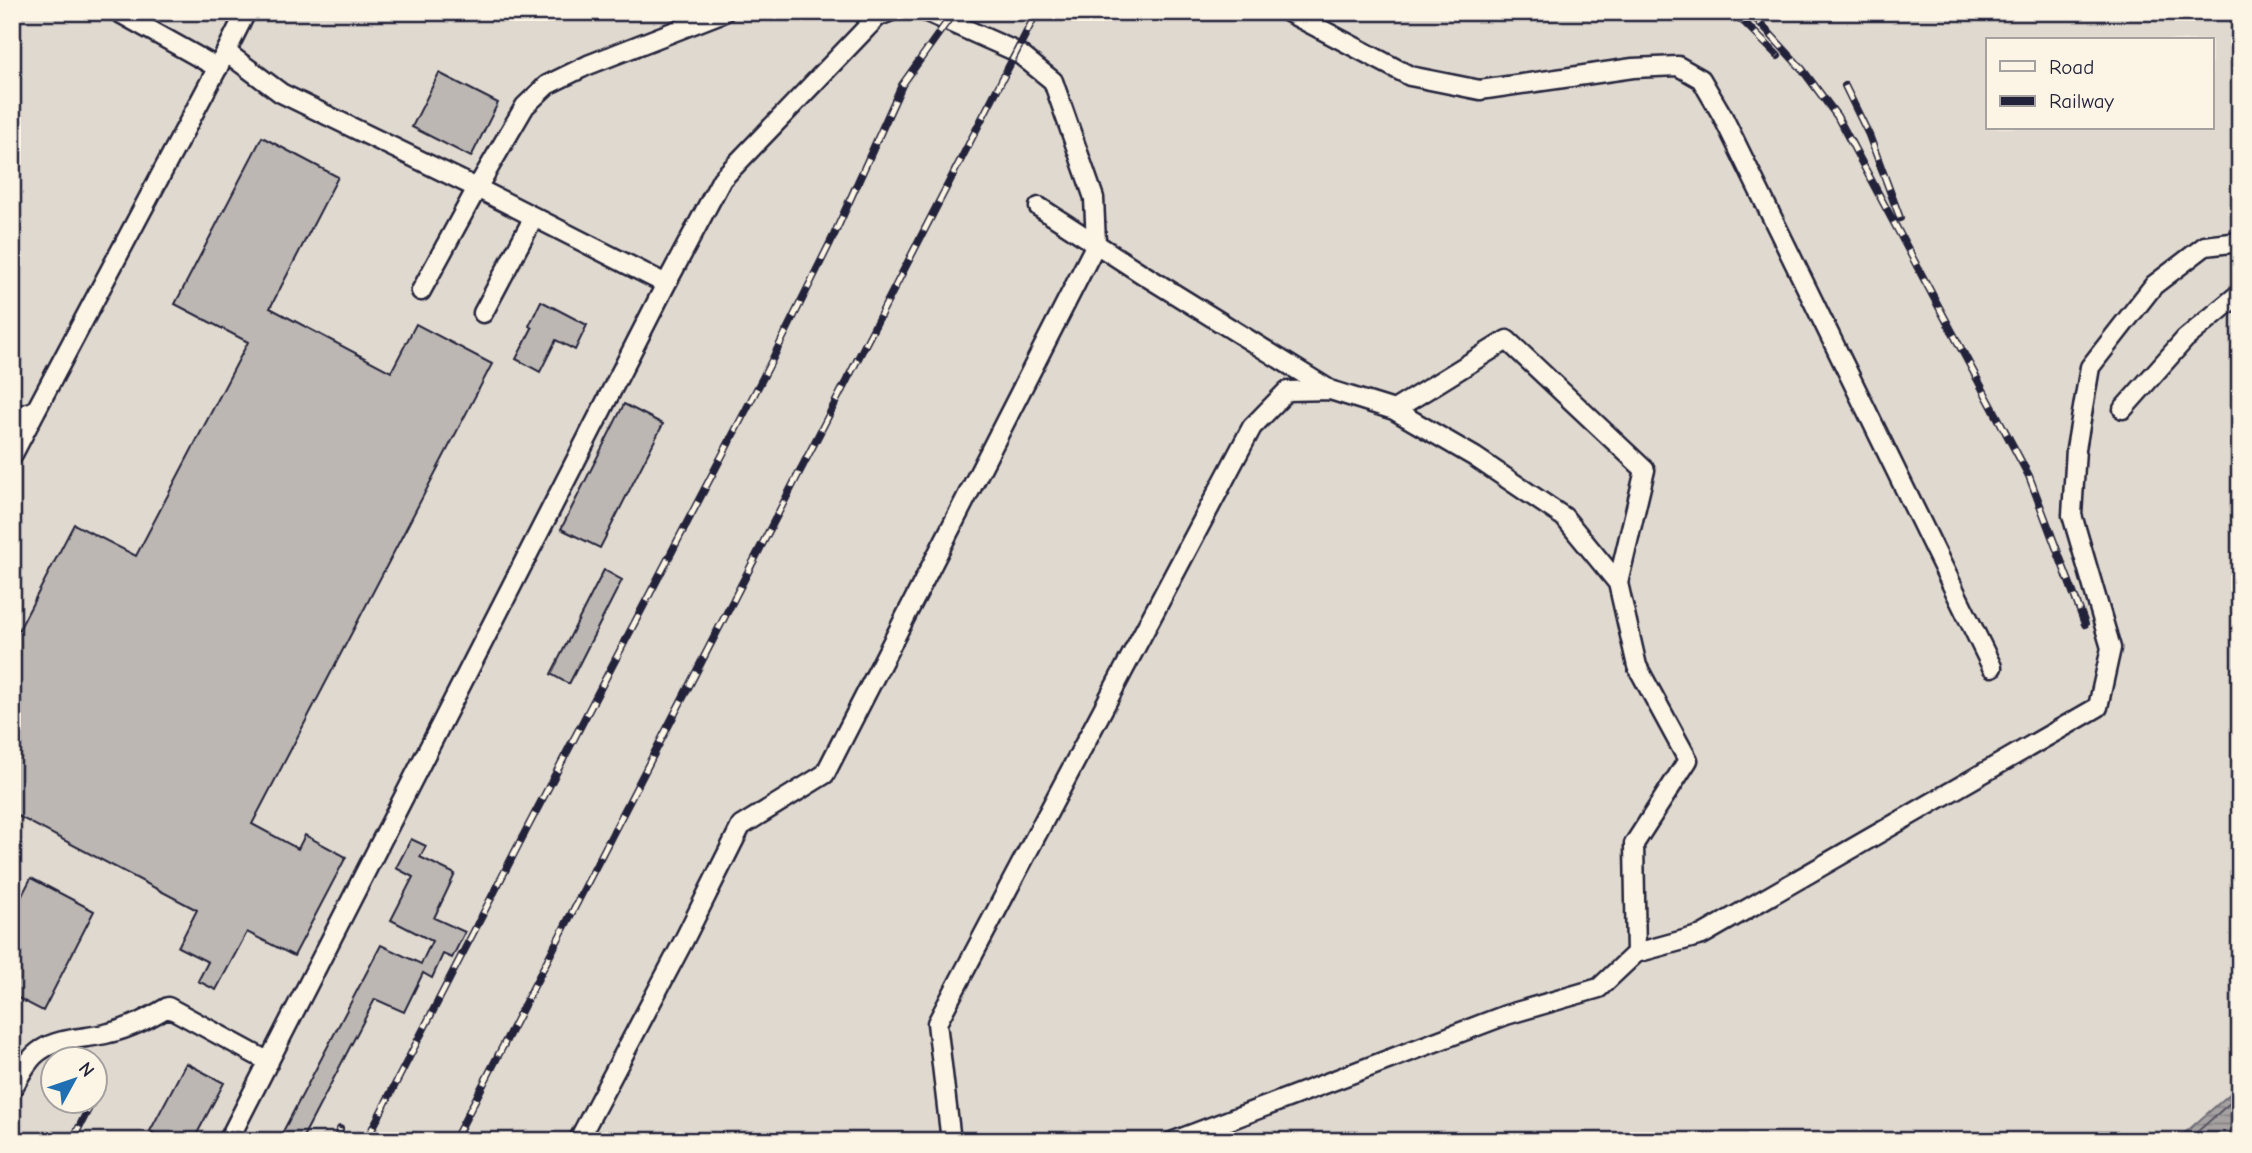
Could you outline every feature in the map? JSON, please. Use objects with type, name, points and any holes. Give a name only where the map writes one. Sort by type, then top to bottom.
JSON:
[{"type":"lane","points":[[118,12],[222,60],[281,93],[666,284]]},
{"type":"lane","points":[[12,456],[246,12]]},
{"type":"lane","points":[[421,292],[525,106],[547,85],[588,65],[724,12]]},
{"type":"lane","points":[[228,1141],[722,179],[877,17],[889,12]]},
{"type":"lane","points":[[578,1141],[741,826],[825,774],[1096,244],[1094,198],[1053,81],[1017,52],[927,12]]},
{"type":"lane","points":[[1289,12],[1410,76],[1480,90],[1633,68],[1678,66],[1701,79],[1728,127],[1992,667]]},
{"type":"lane","points":[[1039,207],[1330,390],[1394,410],[1475,457],[1564,517],[1618,583]]},
{"type":"lane","points":[[482,313],[534,217]]},
{"type":"lane","points":[[1174,1141],[1506,1015],[1599,988],[1636,953],[1702,935],[2098,707],[2111,648],[2071,515],[2076,449],[2090,367],[2154,285],[2206,246],[2240,242]]},
{"type":"lane","points":[[2123,409],[2185,339],[2240,293]]},
{"type":"lane","points":[[1394,410],[1507,340],[1645,470],[1618,583],[1637,666],[1688,760],[1634,844],[1636,953]]},
{"type":"lane","points":[[951,1141],[937,1023],[1252,427],[1287,391],[1330,390]]},
{"type":"lane","points":[[12,419],[36,410]]},
{"type":"lane","points":[[12,1089],[40,1050],[58,1042],[109,1033],[139,1024],[168,1007],[269,1062]]},
{"type":"shaded area","points":[[12,12],[2240,12],[2240,1141],[12,1141]]},
{"type":"water","points":[[2240,1085],[2240,1141],[2175,1141],[2178,1139]]},
{"type":"building","points":[[439,73],[498,103],[471,157],[412,127]]},
{"type":"building","points":[[262,137],[338,177],[270,308],[391,372],[416,324],[492,364],[252,824],[298,849],[305,835],[346,857],[294,956],[247,932],[216,990],[198,981],[208,962],[178,947],[197,910],[12,813],[12,643],[74,524],[136,556],[248,342],[175,304]]},
{"type":"building","points":[[541,301],[587,325],[575,350],[556,340],[540,372],[516,359],[532,328],[529,326]]},
{"type":"building","points":[[624,404],[663,424],[600,548],[561,529]]},
{"type":"building","points":[[604,570],[622,580],[569,684],[551,674]]},
{"type":"building","points":[[411,839],[426,846],[420,857],[455,874],[434,918],[465,932],[452,958],[443,954],[432,978],[423,973],[404,1012],[375,999],[301,1141],[278,1141],[381,945],[421,964],[432,941],[391,920],[413,877],[396,868]]},
{"type":"building","points":[[31,878],[94,911],[43,1011],[12,995],[12,905],[16,907]]},
{"type":"building","points":[[186,1063],[224,1083],[193,1141],[168,1141],[150,1131]]},
{"type":"railway","points":[[366,1141],[770,364],[834,235],[902,85],[954,12]]},
{"type":"railway","points":[[454,1141],[1037,12]]},
{"type":"railway","points":[[1731,12],[1778,56]]},
{"type":"railway","points":[[1750,12],[1802,69],[1837,116],[2029,476],[2085,624]]},
{"type":"railway","points":[[1845,86],[1869,135],[1900,218]]},
{"type":"railway","points":[[72,1141],[86,1114]]},
{"type":"railway","points":[[336,1141],[340,1129]]}]
